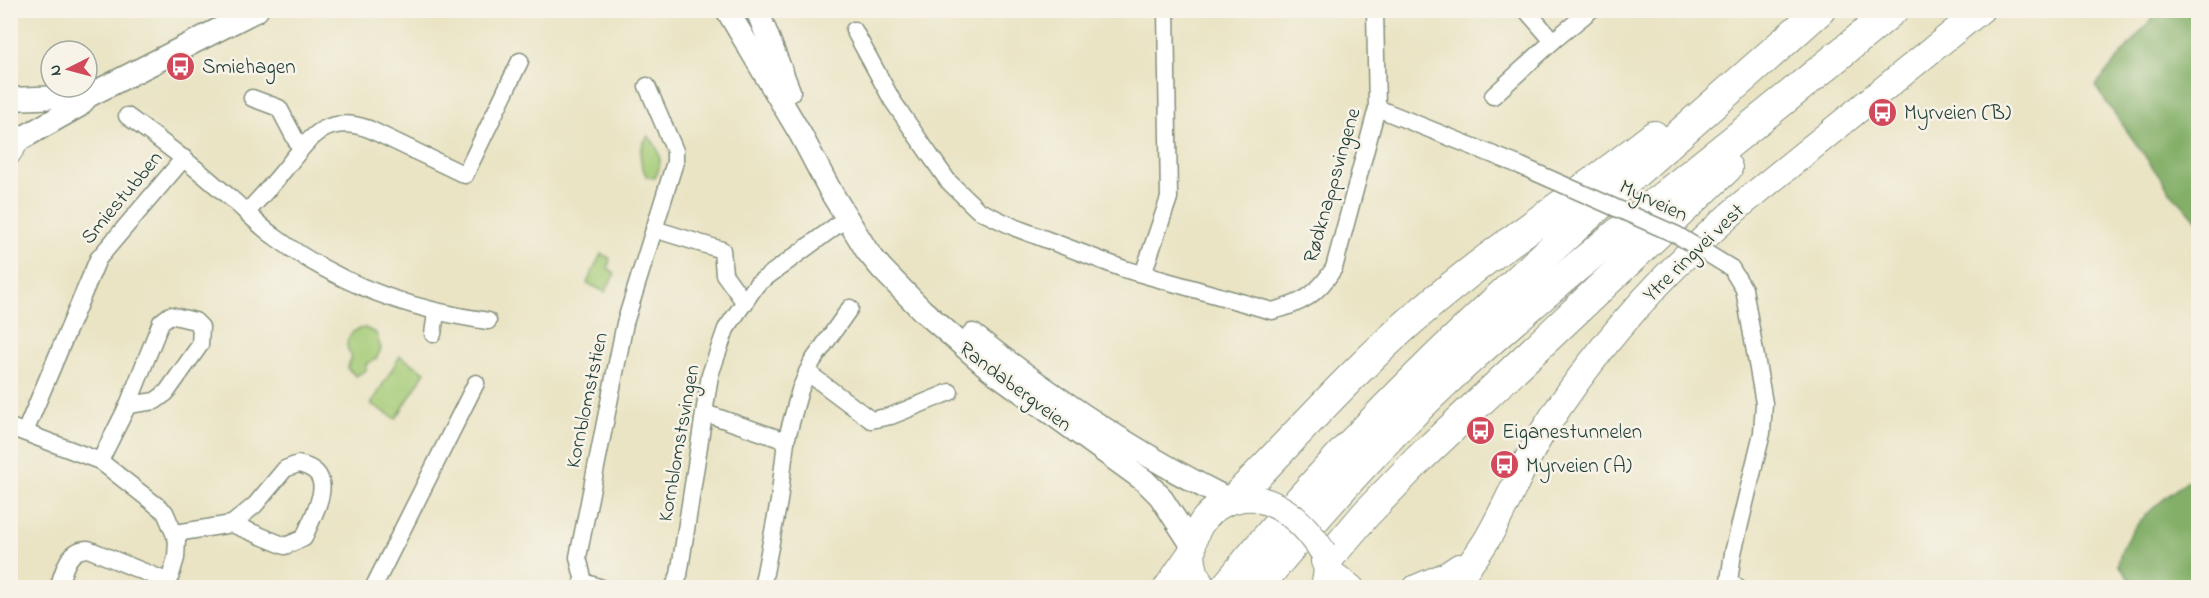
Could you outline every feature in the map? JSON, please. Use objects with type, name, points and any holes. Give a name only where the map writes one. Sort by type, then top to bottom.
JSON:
[{"type":"highway","points":[[1225,588],[1315,481],[1415,378],[1524,276],[1820,10]]},
{"type":"highway","points":[[1257,588],[1393,435],[1465,364],[1604,243],[1893,10]]},
{"type":"highway","points":[[1325,568],[1366,514],[1484,397],[1706,186],[1816,92],[1838,56]]},
{"type":"highway","points":[[1242,499],[1348,378],[1423,310],[1509,242],[1650,139],[1734,69],[1761,63]]},
{"type":"highway","points":[[1167,588],[1196,565]]},
{"type":"main road","points":[[99,90],[257,10]]},
{"type":"main road","name":"Randabergveien","points":[[727,10],[867,252],[922,310],[990,369],[1145,481],[1160,496],[1196,565]]},
{"type":"main road","name":"Randabergveien","points":[[757,10],[792,99],[801,135]]},
{"type":"main road","name":"Ytre ringvei vest","points":[[1447,588],[1475,556],[1561,404],[1603,347],[1644,299],[1698,242],[1742,204],[1981,10]]},
{"type":"main road","points":[[11,99],[39,98]]},
{"type":"main road","points":[[11,99],[18,102],[27,115],[29,123],[16,145]]},
{"type":"main road","points":[[16,145],[80,106],[86,99]]},
{"type":"main road","name":"Randabergveien","points":[[848,218],[909,283],[1000,356],[1075,410],[1176,472],[1242,499]]},
{"type":"main road","points":[[1196,565],[1203,521],[1215,508],[1242,499],[1276,505],[1295,518],[1312,536],[1325,568],[1351,588]]},
{"type":"main road","name":"Ytre ringvei vest","points":[[1416,588],[1447,575],[1475,556]]},
{"type":"street","points":[[1143,274],[1169,198],[1166,10]]},
{"type":"street","name":"Rødknappsvingene","points":[[854,30],[892,100],[918,138],[948,181],[978,210],[1016,228],[1143,274],[1272,311],[1293,306],[1311,297],[1322,287],[1334,268],[1377,108],[1376,10]]},
{"type":"street","points":[[1526,10],[1553,41]]},
{"type":"street","points":[[1493,96],[1591,10]]},
{"type":"street","points":[[247,212],[310,136],[327,128],[353,123],[465,175],[504,75],[520,61]]},
{"type":"street","name":"Kornblomststien","points":[[581,585],[578,557],[608,399],[625,323],[673,170],[675,151],[647,86]]},
{"type":"street","points":[[252,98],[279,108],[300,148]]},
{"type":"street","name":"Myrveien","points":[[1377,108],[1521,166],[1677,235],[1731,268],[1744,290],[1764,403],[1762,433],[1733,553],[1729,581],[1738,588]]},
{"type":"street","points":[[127,116],[184,158],[274,236],[322,268],[376,293],[436,313],[488,321]]},
{"type":"street","name":"Smiestubben","points":[[18,429],[98,259],[184,158]]},
{"type":"street","name":"Kornblomstsvingen","points":[[673,588],[679,575],[717,352],[726,329],[757,285],[848,218]]},
{"type":"street","points":[[654,229],[722,250],[724,274],[746,303]]},
{"type":"street","points":[[762,588],[786,441],[807,372],[850,308]]},
{"type":"street","points":[[433,334],[436,313]]},
{"type":"street","points":[[100,461],[128,405],[161,322],[170,315],[195,321],[201,327],[200,345],[166,393],[155,401],[128,405]]},
{"type":"street","points":[[807,372],[871,420],[891,416],[950,392]]},
{"type":"street","points":[[373,588],[476,383]]},
{"type":"street","points":[[705,413],[786,441]]},
{"type":"street","points":[[18,429],[100,461],[165,512],[177,534],[178,549],[168,585],[88,549],[80,549],[68,558],[58,588]]},
{"type":"street","points":[[177,534],[232,524],[255,505],[285,469],[298,464],[305,465],[320,476],[321,492],[304,538],[294,544],[285,546],[232,524]]},
{"type":"street","points":[[581,585],[602,588]]},
{"type":"green space","points":[[2158,11],[2198,11],[2198,221],[2171,193],[2095,86]]},
{"type":"green space","points":[[648,136],[658,150],[660,161],[655,178],[647,177],[641,161],[642,146]]},
{"type":"green space","points":[[601,254],[610,258],[608,269],[615,273],[605,292],[587,283]]},
{"type":"green space","points":[[365,328],[376,333],[381,349],[376,359],[366,364],[366,370],[356,376],[347,368],[352,357],[347,342],[354,331]]},
{"type":"green space","points":[[400,356],[425,372],[396,419],[371,404]]},
{"type":"green space","points":[[2198,472],[2198,587],[2136,587],[2118,565],[2129,537],[2149,512]]},
{"type":"place","name":"Smiehagen","points":[[181,66]]},
{"type":"place","name":"Myrveien (B)","points":[[1883,112]]},
{"type":"place","name":"Eiganestunnelen","points":[[1481,431]]},
{"type":"place","name":"Myrveien (A)","points":[[1505,465]]}]
